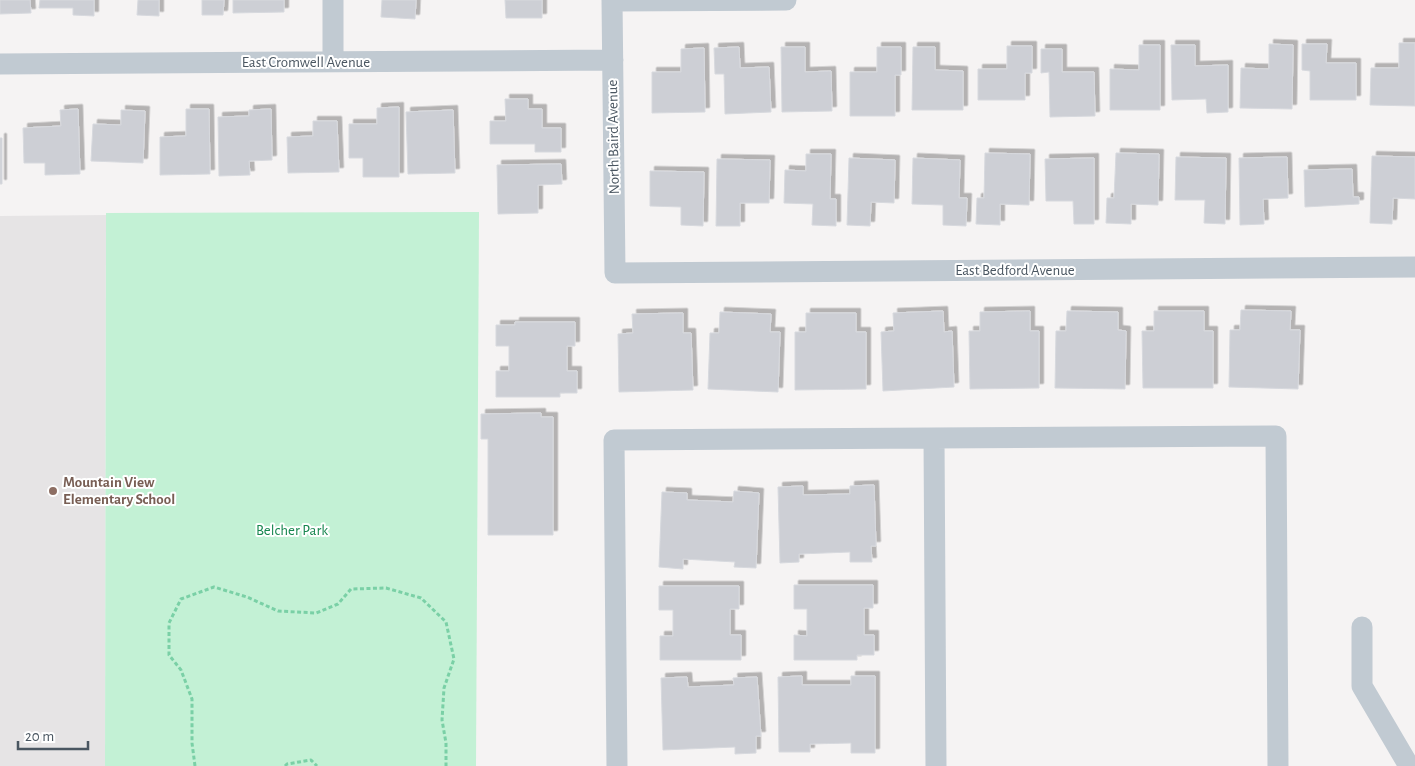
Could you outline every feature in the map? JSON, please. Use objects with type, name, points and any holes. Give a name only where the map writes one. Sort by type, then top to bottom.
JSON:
[{"type":"street","points":[[333,0],[333,62]]},
{"type":"street","points":[[612,0],[786,0]]},
{"type":"street","name":"North Baird Avenue","points":[[612,0],[615,273]]},
{"type":"street","name":"East Cromwell Avenue","points":[[0,64],[613,60]]},
{"type":"street","name":"East Bedford Avenue","points":[[615,273],[1415,267]]},
{"type":"street","points":[[617,766],[614,440],[1276,436],[1278,766]]},
{"type":"street","points":[[934,438],[936,766]]},
{"type":"street","points":[[1362,627],[1362,686],[1409,766]]},
{"type":"path","points":[[195,766],[192,743],[192,699],[181,670],[169,655],[169,623],[181,599],[214,587],[247,597],[278,611],[316,612],[338,604],[351,589],[386,588],[421,598],[446,622],[454,659],[444,688],[442,720],[446,743],[446,766]]},
{"type":"path","points":[[285,766],[311,760],[317,766]]},
{"type":"shaded area","name":"Mountain View Elementary School","points":[[106,215],[105,766],[0,766],[0,216]]},
{"type":"green space","name":"Belcher Park","points":[[479,212],[476,766],[105,766],[106,213]]},
{"type":"building","points":[[0,0],[30,0],[31,13],[0,14]]},
{"type":"building","points":[[40,0],[94,0],[94,16],[73,15],[73,8],[39,8]]},
{"type":"building","points":[[138,0],[159,0],[159,16],[137,15]]},
{"type":"building","points":[[202,0],[224,0],[223,15],[202,15]]},
{"type":"building","points":[[233,0],[284,0],[284,12],[233,13]]},
{"type":"building","points":[[382,0],[416,0],[415,19],[381,17]]},
{"type":"building","points":[[505,0],[542,0],[542,18],[506,18]]},
{"type":"building","points":[[1399,43],[1415,43],[1415,106],[1370,105],[1371,68],[1399,68]]},
{"type":"building","points":[[1269,44],[1293,45],[1292,109],[1240,108],[1241,68],[1269,69]]},
{"type":"building","points":[[1302,44],[1327,44],[1326,63],[1356,63],[1356,100],[1310,100],[1310,71],[1302,70]]},
{"type":"building","points":[[1139,45],[1160,45],[1160,110],[1110,110],[1110,69],[1139,70]]},
{"type":"building","points":[[1171,45],[1195,45],[1195,66],[1228,65],[1228,112],[1207,113],[1206,99],[1172,100]]},
{"type":"building","points":[[1007,46],[1032,46],[1032,73],[1025,73],[1025,100],[978,100],[978,69],[1007,69]]},
{"type":"building","points":[[739,47],[740,68],[769,67],[771,112],[725,114],[724,74],[715,74],[714,48]]},
{"type":"building","points":[[781,47],[805,47],[805,72],[831,71],[832,111],[782,112]]},
{"type":"building","points":[[877,47],[901,47],[901,75],[895,75],[895,116],[850,116],[850,72],[877,72]]},
{"type":"building","points":[[913,47],[935,47],[935,70],[963,71],[963,110],[912,110]]},
{"type":"building","points":[[704,48],[705,112],[652,113],[652,72],[681,72],[681,49]]},
{"type":"building","points":[[1041,49],[1062,49],[1062,72],[1094,72],[1095,116],[1050,117],[1049,72],[1041,73]]},
{"type":"building","points":[[505,99],[528,99],[528,109],[542,109],[542,128],[561,128],[561,152],[535,152],[535,144],[490,144],[490,121],[506,121]]},
{"type":"building","points":[[399,107],[399,177],[363,177],[363,158],[349,158],[349,124],[377,124],[377,108]]},
{"type":"building","points":[[78,109],[80,174],[45,175],[45,163],[24,163],[23,128],[61,126],[60,110]]},
{"type":"building","points":[[186,109],[209,109],[210,174],[160,175],[160,137],[186,136]]},
{"type":"building","points":[[271,109],[272,160],[249,161],[250,175],[219,176],[218,117],[249,116],[249,110]]},
{"type":"building","points":[[121,110],[145,111],[143,163],[91,161],[93,124],[121,125]]},
{"type":"building","points":[[453,110],[455,173],[408,174],[406,112]]},
{"type":"building","points":[[313,121],[337,121],[339,172],[288,173],[287,137],[313,136]]},
{"type":"building","points":[[0,138],[2,138],[2,184],[0,184]]},
{"type":"building","points":[[985,153],[1030,154],[1029,205],[1000,204],[1000,225],[976,224],[977,198],[984,198]]},
{"type":"building","points":[[1116,153],[1159,154],[1158,205],[1131,204],[1131,224],[1106,223],[1107,198],[1114,198]]},
{"type":"building","points":[[806,154],[831,154],[830,199],[836,199],[836,226],[812,225],[813,204],[784,203],[785,170],[806,171]]},
{"type":"building","points":[[1372,156],[1415,157],[1415,199],[1393,198],[1392,224],[1370,223]]},
{"type":"building","points":[[1176,157],[1226,158],[1225,224],[1204,223],[1205,200],[1175,200]]},
{"type":"building","points":[[1287,157],[1288,198],[1263,199],[1264,224],[1240,225],[1239,158]]},
{"type":"building","points":[[849,158],[895,160],[894,203],[871,202],[870,226],[847,225]]},
{"type":"building","points":[[913,158],[960,160],[959,198],[967,198],[966,226],[943,225],[943,205],[912,204]]},
{"type":"building","points":[[1094,158],[1094,224],[1074,224],[1073,201],[1046,201],[1045,159]]},
{"type":"building","points":[[717,159],[770,160],[769,203],[740,203],[740,226],[716,226]]},
{"type":"building","points":[[561,164],[562,184],[538,185],[538,213],[498,214],[497,165]]},
{"type":"building","points":[[1352,169],[1353,197],[1359,197],[1359,204],[1305,207],[1304,170]]},
{"type":"building","points":[[650,171],[704,172],[703,226],[681,225],[681,207],[650,206]]},
{"type":"building","points":[[1241,310],[1291,311],[1290,330],[1300,330],[1298,389],[1229,387],[1230,330],[1240,330]]},
{"type":"building","points":[[943,311],[944,332],[952,331],[954,387],[883,391],[881,332],[894,331],[893,313]]},
{"type":"building","points":[[1030,311],[1030,331],[1039,331],[1039,388],[970,389],[969,331],[980,331],[980,312]]},
{"type":"building","points":[[1067,311],[1118,312],[1118,330],[1126,331],[1125,389],[1055,388],[1056,331],[1066,331]]},
{"type":"building","points":[[1154,311],[1204,311],[1204,331],[1213,331],[1213,388],[1143,388],[1142,331],[1154,331]]},
{"type":"building","points":[[720,312],[771,314],[770,332],[780,332],[778,392],[708,389],[710,333],[719,333]]},
{"type":"building","points":[[683,313],[683,333],[691,333],[693,390],[619,392],[618,334],[633,333],[632,314]]},
{"type":"building","points":[[806,313],[856,313],[856,332],[866,332],[866,389],[795,390],[795,332],[806,332]]},
{"type":"building","points":[[515,322],[575,322],[575,346],[567,346],[567,371],[577,371],[577,393],[560,393],[560,397],[496,397],[496,371],[509,371],[509,346],[496,346],[496,325],[515,325]]},
{"type":"building","points":[[541,413],[541,417],[553,417],[553,535],[488,535],[488,439],[481,439],[481,414]]},
{"type":"building","points":[[874,485],[876,546],[871,546],[872,562],[850,562],[850,552],[799,554],[799,562],[780,563],[778,487],[803,486],[803,495],[850,494],[850,486]]},
{"type":"building","points":[[734,491],[759,493],[756,568],[734,567],[735,562],[683,559],[683,569],[659,567],[662,492],[687,493],[687,500],[733,502]]},
{"type":"building","points":[[794,585],[873,585],[873,608],[864,608],[864,635],[874,635],[874,655],[857,655],[857,660],[794,660],[794,635],[807,636],[807,609],[794,609]]},
{"type":"building","points":[[659,586],[739,586],[739,609],[730,609],[730,635],[741,635],[741,660],[660,660],[660,636],[673,636],[673,610],[659,610]]},
{"type":"building","points":[[802,676],[802,685],[851,685],[851,676],[875,676],[875,753],[851,753],[851,743],[810,744],[810,752],[779,752],[778,677]]},
{"type":"building","points":[[687,677],[688,687],[734,685],[733,678],[757,677],[761,736],[756,736],[756,753],[735,754],[735,747],[663,750],[661,678]]},
{"type":"place","name":"Mountain View Elementary School","points":[[53,491]]}]
